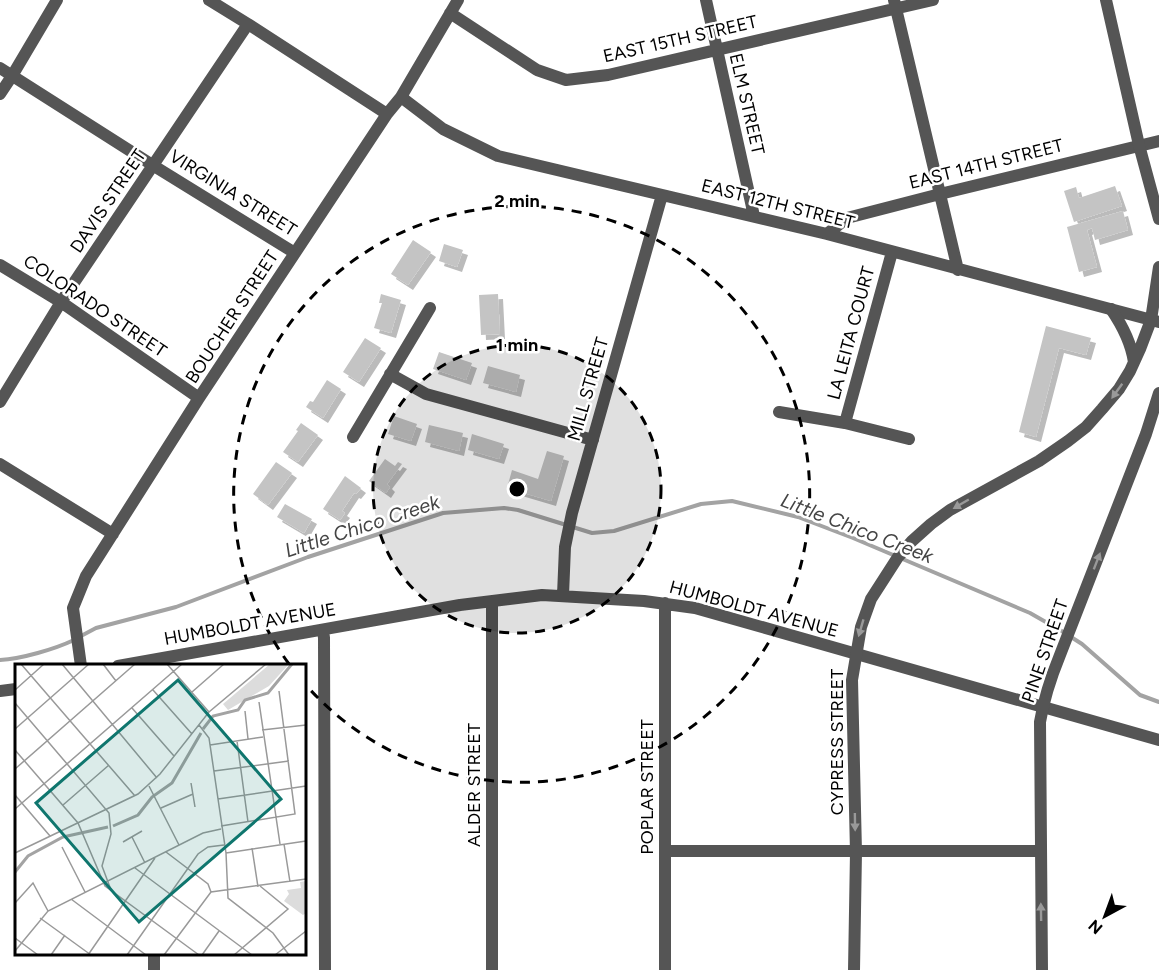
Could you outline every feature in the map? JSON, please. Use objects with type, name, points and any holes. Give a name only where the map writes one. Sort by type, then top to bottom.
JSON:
[{"type":"street","points":[[0,94],[57,0]]},
{"type":"street","points":[[209,0],[387,114]]},
{"type":"street","name":"BOUCHER STREET","points":[[81,664],[73,608],[86,576],[199,398],[387,114],[401,97],[458,0]]},
{"type":"street","name":"ELM STREET","points":[[706,0],[754,216]]},
{"type":"street","name":"EAST 15TH STREET","points":[[450,13],[537,70],[566,80],[608,75],[717,50],[895,4],[933,0]]},
{"type":"street","points":[[1106,0],[1139,145],[1159,219]]},
{"type":"street","points":[[895,4],[958,270]]},
{"type":"street","name":"DAVIS STREET","points":[[0,402],[61,302],[248,24]]},
{"type":"street","name":"VIRGINIA STREET","points":[[0,68],[295,253]]},
{"type":"street","name":"EAST 12TH STREET","points":[[401,97],[443,129],[498,156],[828,234],[1155,321]]},
{"type":"street","name":"EAST 14TH STREET","points":[[828,234],[847,218],[1159,141]]},
{"type":"street","name":"MILL STREET","points":[[563,595],[565,547],[572,513],[662,195]]},
{"type":"street","name":"LA LEITA COURT","points":[[845,423],[892,252]]},
{"type":"street","name":"COLORADO STREET","points":[[0,265],[61,302],[199,398]]},
{"type":"street","name":"CYPRESS STREET","points":[[854,970],[856,852],[852,680],[861,627],[871,599],[898,558],[931,524],[950,510],[1039,461],[1086,427],[1102,410],[1119,389],[1155,321],[1159,267]]},
{"type":"street","points":[[353,436],[430,308]]},
{"type":"street","points":[[1111,309],[1132,348],[1134,362]]},
{"type":"street","points":[[390,374],[426,394],[593,440]]},
{"type":"street","name":"PINE STREET","points":[[1042,970],[1040,722],[1042,706],[1146,434],[1159,393]]},
{"type":"street","name":"LA LEITA COURT","points":[[779,412],[845,423],[909,439]]},
{"type":"street","points":[[0,464],[113,534]]},
{"type":"street","name":"HUMBOLDT AVENUE","points":[[134,664],[492,601],[543,595],[644,601],[695,608],[1159,740]]},
{"type":"street","name":"ALDER STREET","points":[[492,601],[492,970]]},
{"type":"street","name":"POPLAR STREET","points":[[664,603],[665,970]]},
{"type":"street","points":[[323,630],[325,970]]},
{"type":"street","points":[[0,691],[15,689]]},
{"type":"street","points":[[666,852],[1041,851]]},
{"type":"building","points":[[1115,186],[1122,206],[1074,222],[1064,191],[1076,187],[1079,198]]},
{"type":"building","points":[[1123,211],[1128,230],[1095,240],[1092,228],[1087,230],[1097,267],[1079,272],[1067,227]]},
{"type":"building","points":[[413,240],[431,252],[408,285],[391,274]]},
{"type":"building","points":[[444,244],[463,250],[457,267],[439,261]]},
{"type":"building","points":[[381,294],[401,300],[391,333],[374,328],[382,303],[379,303]]},
{"type":"building","points":[[498,294],[500,334],[481,335],[479,295]]},
{"type":"building","points":[[1046,326],[1091,338],[1086,355],[1059,348],[1036,437],[1019,432]]},
{"type":"building","points":[[365,338],[381,348],[359,382],[343,372]]},
{"type":"building","points":[[439,352],[472,363],[466,380],[433,369]]},
{"type":"building","points":[[488,366],[520,375],[516,392],[483,383]]},
{"type":"building","points":[[327,380],[341,389],[323,418],[306,407],[310,401],[313,402]]},
{"type":"building","points":[[394,416],[417,424],[411,441],[388,434]]},
{"type":"building","points":[[301,423],[318,435],[298,462],[283,452]]},
{"type":"building","points":[[429,425],[463,433],[459,451],[425,442]]},
{"type":"building","points":[[472,434],[504,444],[499,459],[468,450]]},
{"type":"building","points":[[547,451],[564,456],[551,501],[507,488],[512,470],[538,479]]},
{"type":"building","points":[[385,459],[395,466],[398,462],[402,464],[387,484],[390,487],[386,493],[369,481]]},
{"type":"building","points":[[276,462],[292,473],[268,505],[253,494]]},
{"type":"building","points":[[345,476],[361,488],[356,494],[354,493],[342,511],[345,513],[340,520],[323,509]]},
{"type":"building","points":[[285,504],[312,519],[304,533],[277,517]]},
{"type":"waterway","name":"Little Chico Creek","points":[[81,636],[96,628],[176,607],[308,557],[443,513],[504,508],[518,510],[592,533],[614,531],[701,504],[732,501],[798,517],[853,538],[1030,613],[1065,633]]},
{"type":"waterway","name":"Little Chico Creek","points":[[1071,637],[1140,695],[1159,702]]},
{"type":"waterway","name":"Little Chico Creek","points":[[0,660],[38,653],[74,640]]}]
